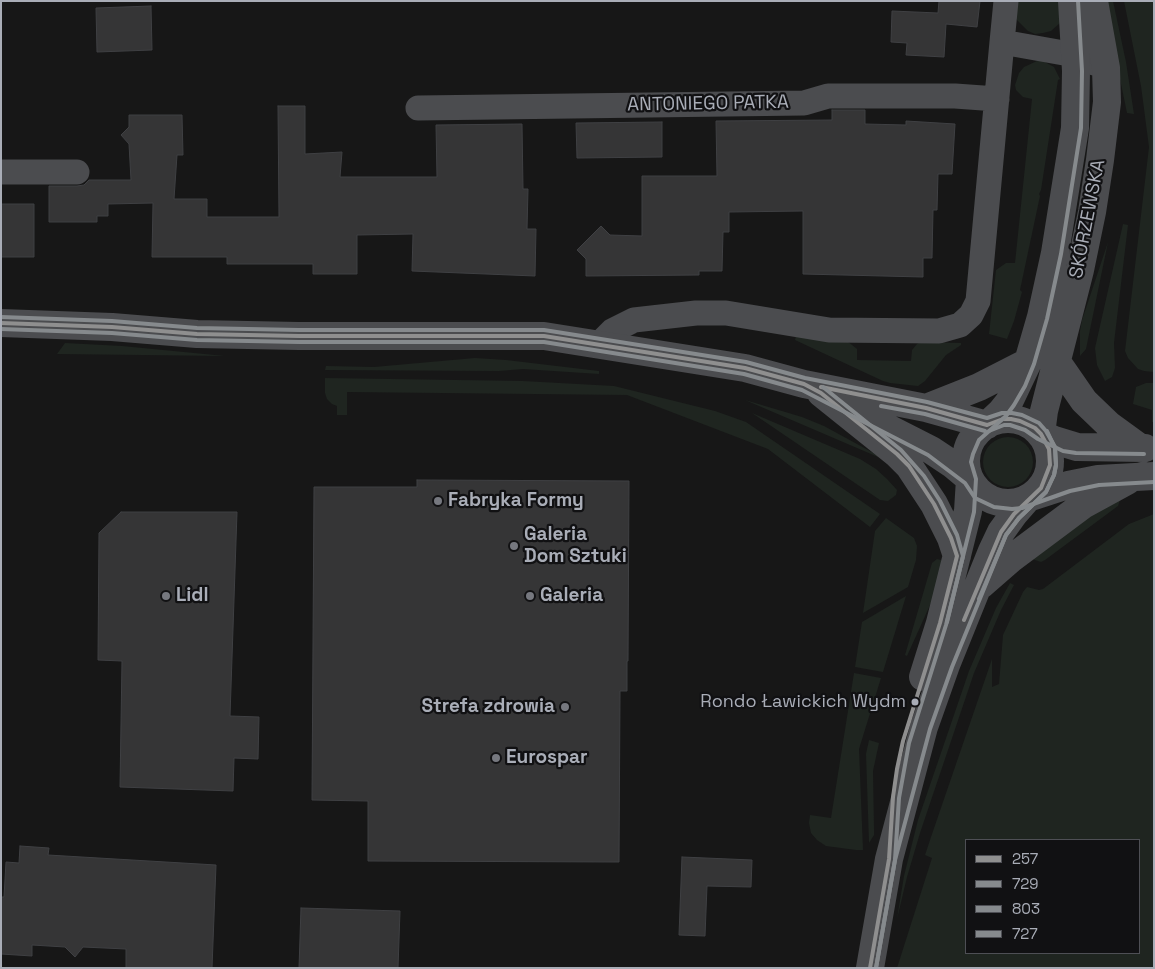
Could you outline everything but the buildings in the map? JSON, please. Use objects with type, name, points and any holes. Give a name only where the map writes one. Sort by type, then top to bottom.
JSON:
[{"type":"street","points":[[599,344],[612,331],[634,320],[696,312],[726,313],[830,330],[939,331],[960,325],[971,315],[978,300],[1006,1]]},
{"type":"street","name":"SKÓRZEWSKA","points":[[987,424],[1010,402],[1028,362],[1041,317],[1055,253],[1075,128],[1075,56],[1072,1]]},
{"type":"street","name":"SKÓRZEWSKA","points":[[1041,434],[1044,412],[1080,270],[1092,212],[1106,102],[1106,68],[1094,1]]},
{"type":"street","points":[[1002,42],[1075,56],[1106,68]]},
{"type":"street","name":"ANTONIEGO PATKA","points":[[418,108],[804,103],[828,96],[956,96],[997,99]]},
{"type":"street","points":[[1,172],[77,172]]},
{"type":"street","points":[[1,324],[112,327],[198,334],[544,336],[745,368],[813,389],[938,412],[987,424]]},
{"type":"street","points":[[938,412],[979,387],[1028,362]]},
{"type":"street","points":[[1057,362],[1084,402],[1109,425],[1148,448]]},
{"type":"street","points":[[813,389],[931,450],[970,479],[980,493],[995,501],[1012,503],[1068,485],[1098,479],[1143,477]]},
{"type":"street","points":[[813,389],[897,454],[908,466],[934,504],[951,538],[957,556]]},
{"type":"street","points":[[870,968],[889,859],[924,726],[976,589],[1001,532],[1028,498],[1041,488],[1048,473],[1050,465],[1049,449],[1041,434],[1035,428],[1020,421],[1003,419],[987,424],[974,436],[969,444],[965,462],[970,479],[968,511],[940,623],[903,741],[893,797],[889,859]]},
{"type":"street","points":[[1041,434],[1066,445],[1076,447],[1148,448]]},
{"type":"street","points":[[976,589],[1012,558],[1083,505],[1143,477]]},
{"type":"shaded area","points":[[1015,1],[1063,1],[1060,23],[1051,31],[1043,33],[1035,34],[1028,31],[1016,19]]},
{"type":"shaded area","points":[[1104,1],[1113,1],[1126,62],[1134,114],[1127,113]]},
{"type":"shaded area","points":[[1124,1],[1154,1],[1154,372],[1138,369],[1128,358],[1125,351],[1149,147],[1141,86]]},
{"type":"shaded area","points":[[1037,61],[1043,61],[1054,67],[1060,79],[1058,80],[1040,196],[1020,290],[1022,292],[1007,339],[989,334],[996,270],[1006,263],[1015,263],[1032,99],[1023,97],[1016,90],[1015,85],[1019,73],[1024,67]]},
{"type":"shaded area","points":[[1123,224],[1128,225],[1114,343],[1115,368],[1112,377],[1105,381],[1097,365],[1095,348]]},
{"type":"shaded area","points":[[1108,242],[1086,349],[1080,356],[1082,320]]},
{"type":"shaded area","points":[[796,336],[847,341],[857,349],[857,360],[911,361],[912,350],[921,342],[961,343],[961,345],[946,355],[925,381],[918,386],[883,381],[795,340]]},
{"type":"shaded area","points":[[65,343],[122,346],[225,356],[57,354]]},
{"type":"shaded area","points":[[475,358],[599,371],[599,374],[523,369],[499,371],[325,370],[326,366],[374,367]]},
{"type":"shaded area","points":[[325,378],[523,381],[614,386],[715,411],[746,422],[880,514],[870,527],[768,449],[627,395],[347,392],[347,415],[337,415],[337,406],[327,399],[325,393]]},
{"type":"shaded area","points":[[1146,383],[1154,383],[1154,422],[1152,422],[1152,410],[1133,404],[1136,387]]},
{"type":"shaded area","points":[[745,400],[802,417],[824,426],[879,456],[878,457]]},
{"type":"shaded area","points":[[752,413],[860,459],[887,479],[897,490],[896,495],[888,501],[880,500]]},
{"type":"shaded area","points":[[1008,437],[1022,441],[1029,448],[1033,462],[1029,476],[1022,483],[1008,487],[994,483],[987,476],[983,462],[987,448],[994,441]]},
{"type":"shaded area","points":[[1120,500],[1118,506],[1045,560],[1041,562],[1032,559],[1085,518]]},
{"type":"shaded area","points":[[1154,514],[1154,968],[897,968],[932,858],[925,855],[992,659],[992,687],[999,684],[1003,635],[1023,592],[1027,587],[1043,589],[1129,524]]},
{"type":"shaded area","points":[[886,518],[914,538],[917,546],[916,560],[908,587],[863,613],[875,531]]},
{"type":"shaded area","points":[[937,559],[941,560],[941,569],[935,594],[907,656],[905,655],[932,563]]},
{"type":"shaded area","points":[[1010,583],[1014,585],[974,673],[920,833],[897,919],[904,876],[918,820],[969,671],[996,608]]},
{"type":"shaded area","points":[[906,596],[883,672],[855,667],[862,622]]},
{"type":"shaded area","points":[[854,673],[881,678],[859,749],[863,850],[826,846],[811,833],[809,823],[810,815],[831,818]]},
{"type":"shaded area","points":[[869,740],[879,743],[873,771],[874,835],[869,843],[866,754]]},
{"type":"transit line","name":"803","points":[[876,968],[895,860],[899,798],[909,743],[946,625],[974,512],[976,479],[971,462],[973,454],[979,440],[1006,416],[1025,386],[1034,364],[1047,319],[1061,254],[1081,128],[1082,71],[1078,1]]},
{"type":"transit line","name":"727","points":[[1,317],[112,321],[197,328],[544,330],[746,362],[805,378],[927,402],[987,418],[1002,413],[1012,413],[1022,415],[1039,423],[1055,447],[1056,465],[1054,475],[1046,492],[1019,518],[1006,535],[952,667],[930,729],[895,860],[876,968]]},
{"type":"transit line","name":"257","points":[[1,323],[112,327],[197,334],[544,336],[745,368],[804,384],[821,393],[897,454],[909,466],[934,504],[951,538],[957,556],[940,623],[903,741],[897,769],[893,797],[889,859],[870,968]]},
{"type":"transit line","name":"729","points":[[1,329],[112,333],[197,340],[544,342],[744,374],[802,390],[928,455],[965,483],[975,498],[994,507],[1022,508],[1070,491],[1099,485],[1154,482]]},
{"type":"transit line","name":"257","points":[[821,387],[926,408],[987,425]]},
{"type":"transit line","name":"727","points":[[823,387],[901,450],[924,476],[940,501],[957,535],[963,556],[947,622]]},
{"type":"transit line","name":"729","points":[[881,406],[925,414],[985,431]]},
{"type":"transit line","name":"257","points":[[964,620],[1001,532],[1014,514],[1041,488],[1050,465],[1049,449],[1041,434],[1035,428],[1011,419],[1003,419],[987,425]]},
{"type":"transit line","name":"729","points":[[989,431],[1004,425],[1010,425],[1025,430],[1038,439],[1063,451],[1076,453],[1144,454]]},
{"type":"transit line","name":"803","points":[[979,599],[1006,535],[1019,518],[1046,492],[1054,475],[1056,465],[1055,448],[1047,431]]},
{"type":"place","name":"Fabryka Formy","points":[[438,501]]},
{"type":"place","name":"Galeria Dom Sztuki","points":[[514,546]]},
{"type":"place","name":"Lidl","points":[[166,596]]},
{"type":"place","name":"Galeria","points":[[530,596]]},
{"type":"place","name":"Rondo Ławickich Wydm","points":[[915,702]]},
{"type":"place","name":"Strefa zdrowia","points":[[565,707]]},
{"type":"place","name":"Eurospar","points":[[496,758]]}]
